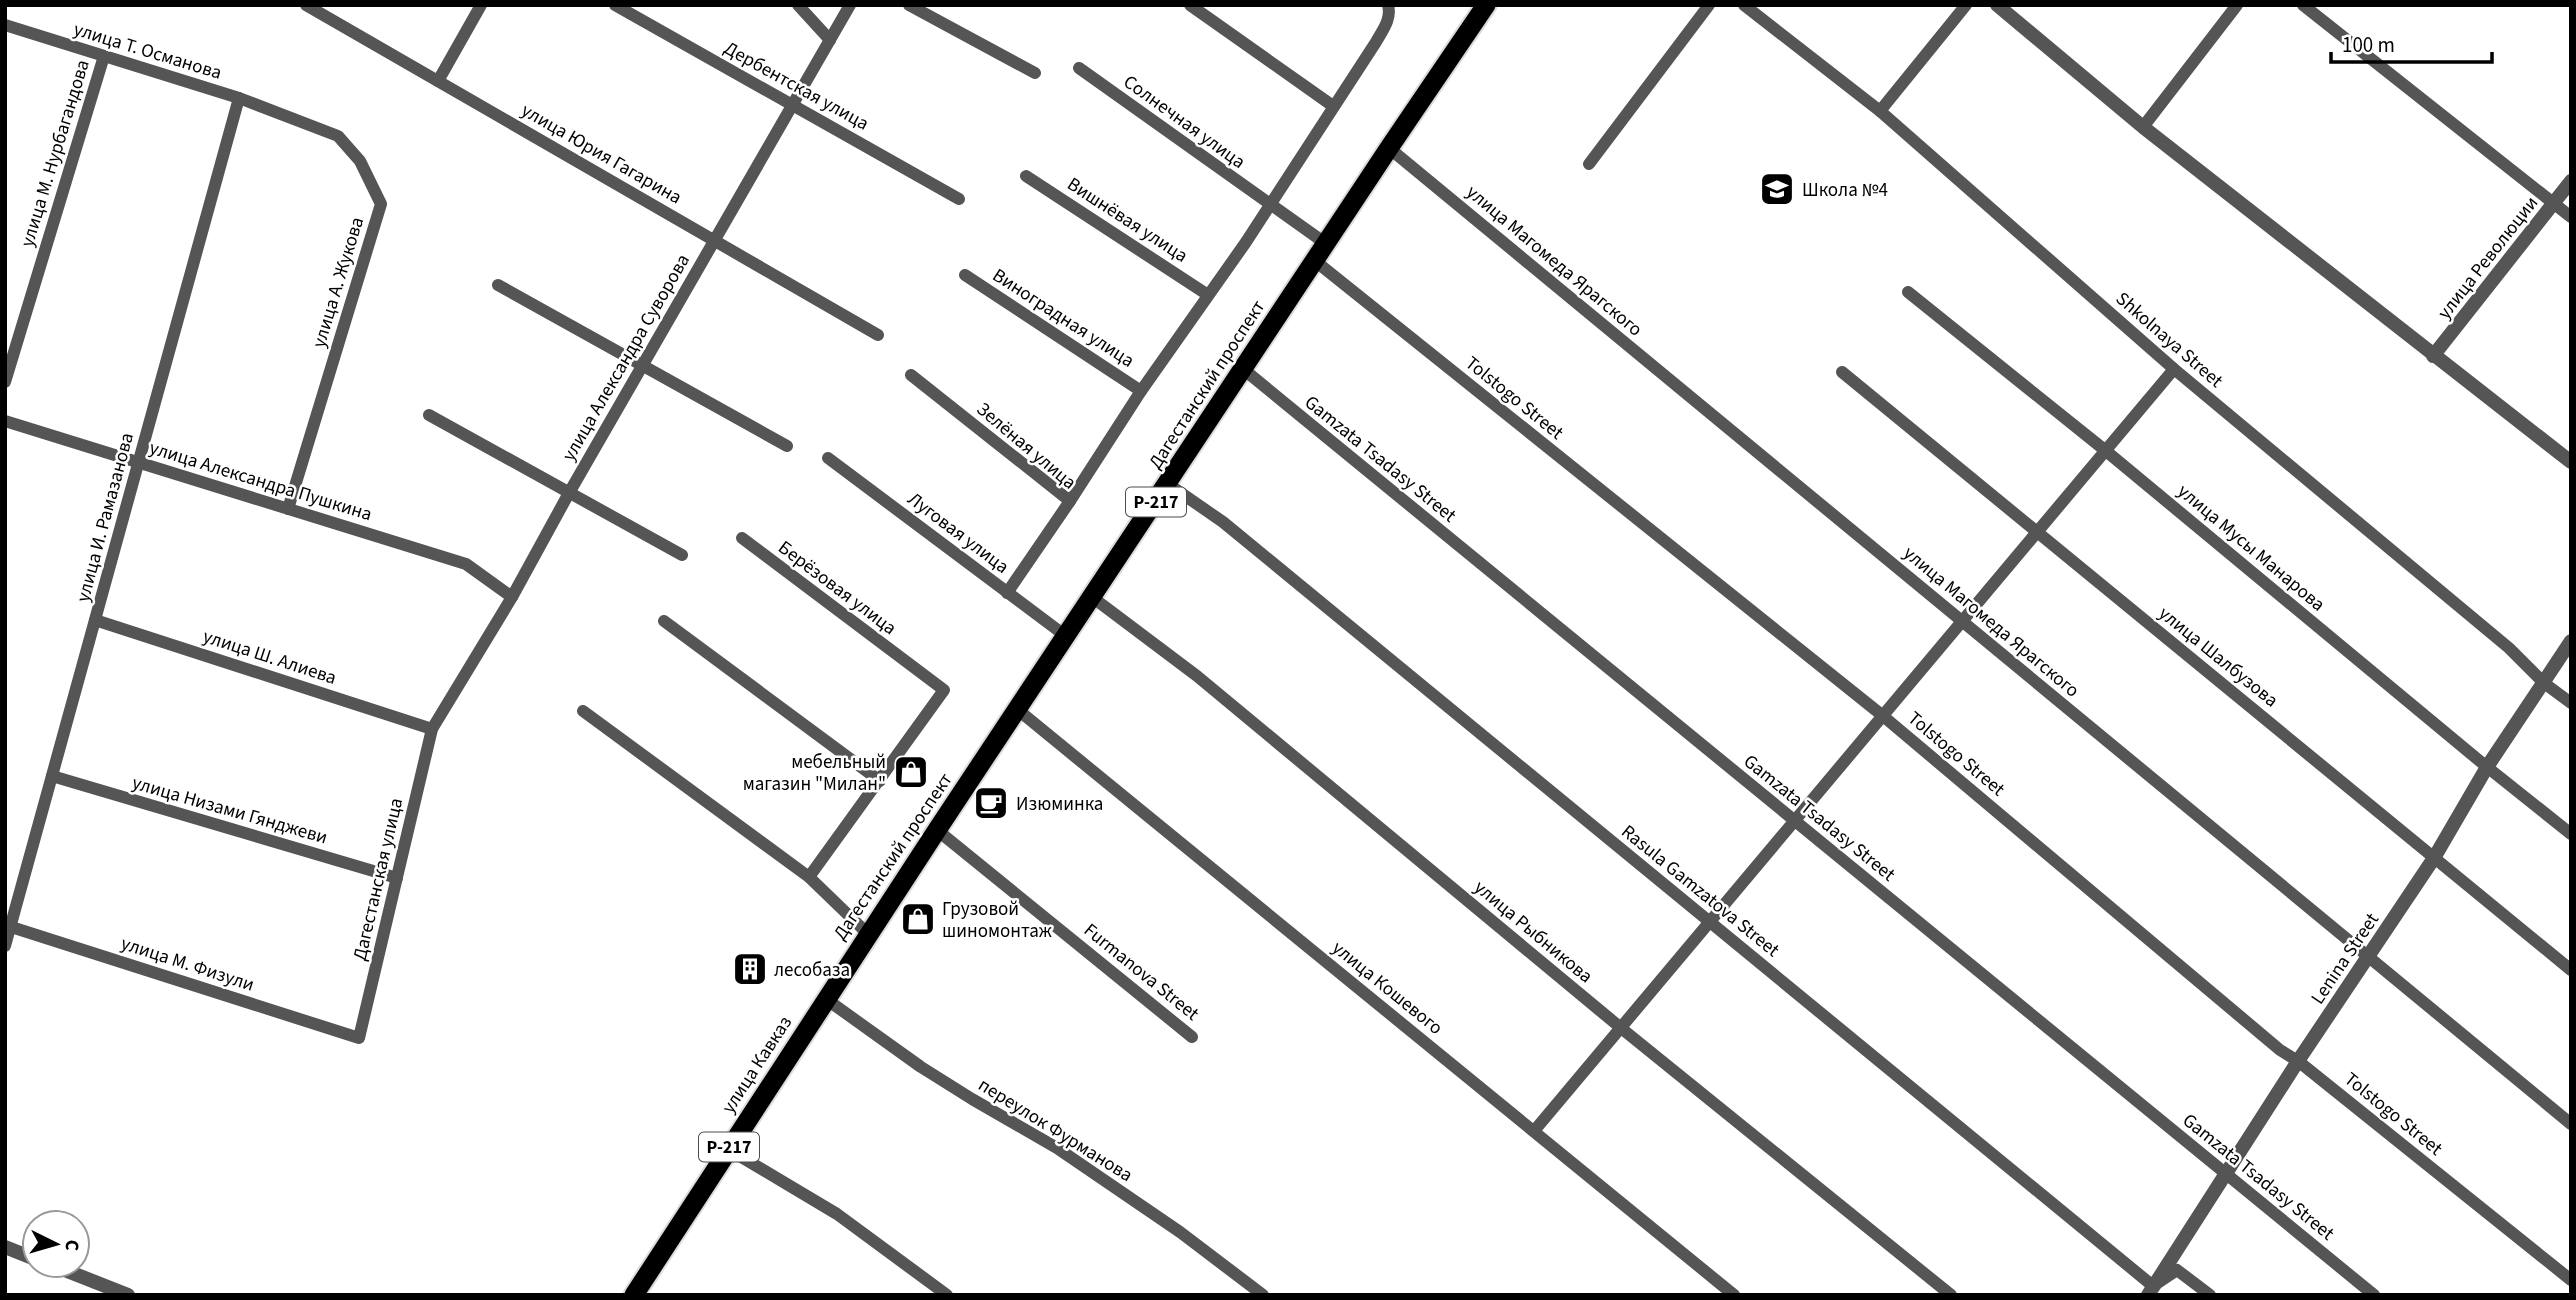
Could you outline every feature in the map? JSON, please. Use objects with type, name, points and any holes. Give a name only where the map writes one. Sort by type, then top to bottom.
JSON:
[{"type":"highway","name":"Дагестанский проспект","points":[[826,999],[1242,368],[1486,5]]},
{"type":"highway","name":"улица Кавказ","points":[[634,1295],[826,999]]},
{"type":"street","name":"улица Юрия Гагарина","points":[[306,5],[878,335]]},
{"type":"street","points":[[438,81],[481,5]]},
{"type":"street","name":"Дербентская улица","points":[[615,5],[959,199]]},
{"type":"street","points":[[799,5],[830,40]]},
{"type":"street","name":"улица Александра Суворова","points":[[432,729],[512,597],[642,365],[850,5]]},
{"type":"street","points":[[909,5],[1035,73]]},
{"type":"street","points":[[1190,5],[1334,106]]},
{"type":"street","points":[[1589,164],[1709,5]]},
{"type":"street","name":"Shkolnaya Street","points":[[1745,5],[1880,111],[2174,369],[2509,648],[2544,682],[2571,703]]},
{"type":"street","points":[[1880,111],[1966,5]]},
{"type":"street","points":[[1997,5],[2143,127],[2571,462]]},
{"type":"street","points":[[2143,127],[2237,5]]},
{"type":"street","points":[[2303,5],[2571,217]]},
{"type":"street","points":[[1069,501],[1141,391],[1269,206],[1376,42],[1389,9]]},
{"type":"street","name":"улица Т. Османова","points":[[5,25],[239,99]]},
{"type":"street","name":"улица М. Нурбагандова","points":[[5,382],[104,56]]},
{"type":"street","name":"Солнечная улица","points":[[1079,68],[1269,206],[1320,252]]},
{"type":"street","name":"улица И. Рамазанова","points":[[5,946],[8,926],[239,99]]},
{"type":"street","name":"улица А. Жукова","points":[[239,99],[338,136],[360,161],[381,204],[288,509]]},
{"type":"street","name":"улица Магомеда Ярагского","points":[[1389,148],[2571,1124]]},
{"type":"street","name":"Вишнёвая улица","points":[[1026,176],[1208,295]]},
{"type":"street","name":"улица Революции","points":[[2434,356],[2571,181]]},
{"type":"street","name":"Tolstogo Street","points":[[1320,252],[1883,716],[2280,1050],[2298,1061],[2571,1280]]},
{"type":"street","name":"Виноградная улица","points":[[965,275],[1141,391]]},
{"type":"street","points":[[498,285],[787,446]]},
{"type":"street","name":"улица Мусы Манарова","points":[[1908,292],[2106,451],[2487,768],[2571,834]]},
{"type":"street","name":"Gamzata Tsadasy Street","points":[[1242,368],[2374,1295]]},
{"type":"street","points":[[1535,1131],[2174,369]]},
{"type":"street","name":"улица Шалбузова","points":[[1842,372],[2571,970]]},
{"type":"street","name":"Зелёная улица","points":[[911,375],[1069,501],[1007,593]]},
{"type":"street","points":[[429,415],[682,555]]},
{"type":"street","name":"улица Александра Пушкина","points":[[5,421],[466,564],[512,597]]},
{"type":"street","name":"Луговая улица","points":[[828,458],[1067,637]]},
{"type":"street","name":"Rasula Gamzatova Street","points":[[1168,484],[1223,522],[1709,922],[2150,1291]]},
{"type":"street","name":"Берёзовая улица","points":[[742,538],[944,690],[880,781]]},
{"type":"street","name":"улица Рыбникова","points":[[1092,597],[1196,676],[1621,1028],[1951,1295]]},
{"type":"street","name":"улица Ш. Алиева","points":[[95,620],[432,729]]},
{"type":"street","points":[[664,621],[880,781],[809,877]]},
{"type":"street","name":"Lenina Street","points":[[2150,1291],[2298,1061],[2434,858],[2487,768],[2571,641]]},
{"type":"street","name":"улица Кошевого","points":[[1018,710],[1734,1295]]},
{"type":"street","points":[[583,711],[809,877],[868,934]]},
{"type":"street","name":"Дагестанская улица","points":[[359,1038],[432,729]]},
{"type":"street","name":"улица Низами Гянджеви","points":[[52,776],[397,878]]},
{"type":"street","name":"Furmanova Street","points":[[937,830],[1192,1037]]},
{"type":"street","name":"улица М. Физули","points":[[8,926],[359,1038]]},
{"type":"street","name":"переулок Фурманова","points":[[826,999],[921,1068],[1057,1148],[1180,1232],[1264,1295]]},
{"type":"street","points":[[728,1149],[837,1214],[947,1295]]},
{"type":"street","points":[[2150,1291],[2177,1270],[2210,1295]]},
{"type":"street","points":[[87,1279],[128,1295]]},
{"type":"place","name":"Школа №4","points":[[1777,189]]},
{"type":"place","name":"мебельный магазин \"Милан\"","points":[[911,772]]},
{"type":"place","name":"Изюминка","points":[[991,803]]},
{"type":"place","name":"Грузовой шиномонтаж","points":[[918,919]]},
{"type":"place","name":"лесобаза","points":[[750,969]]}]
